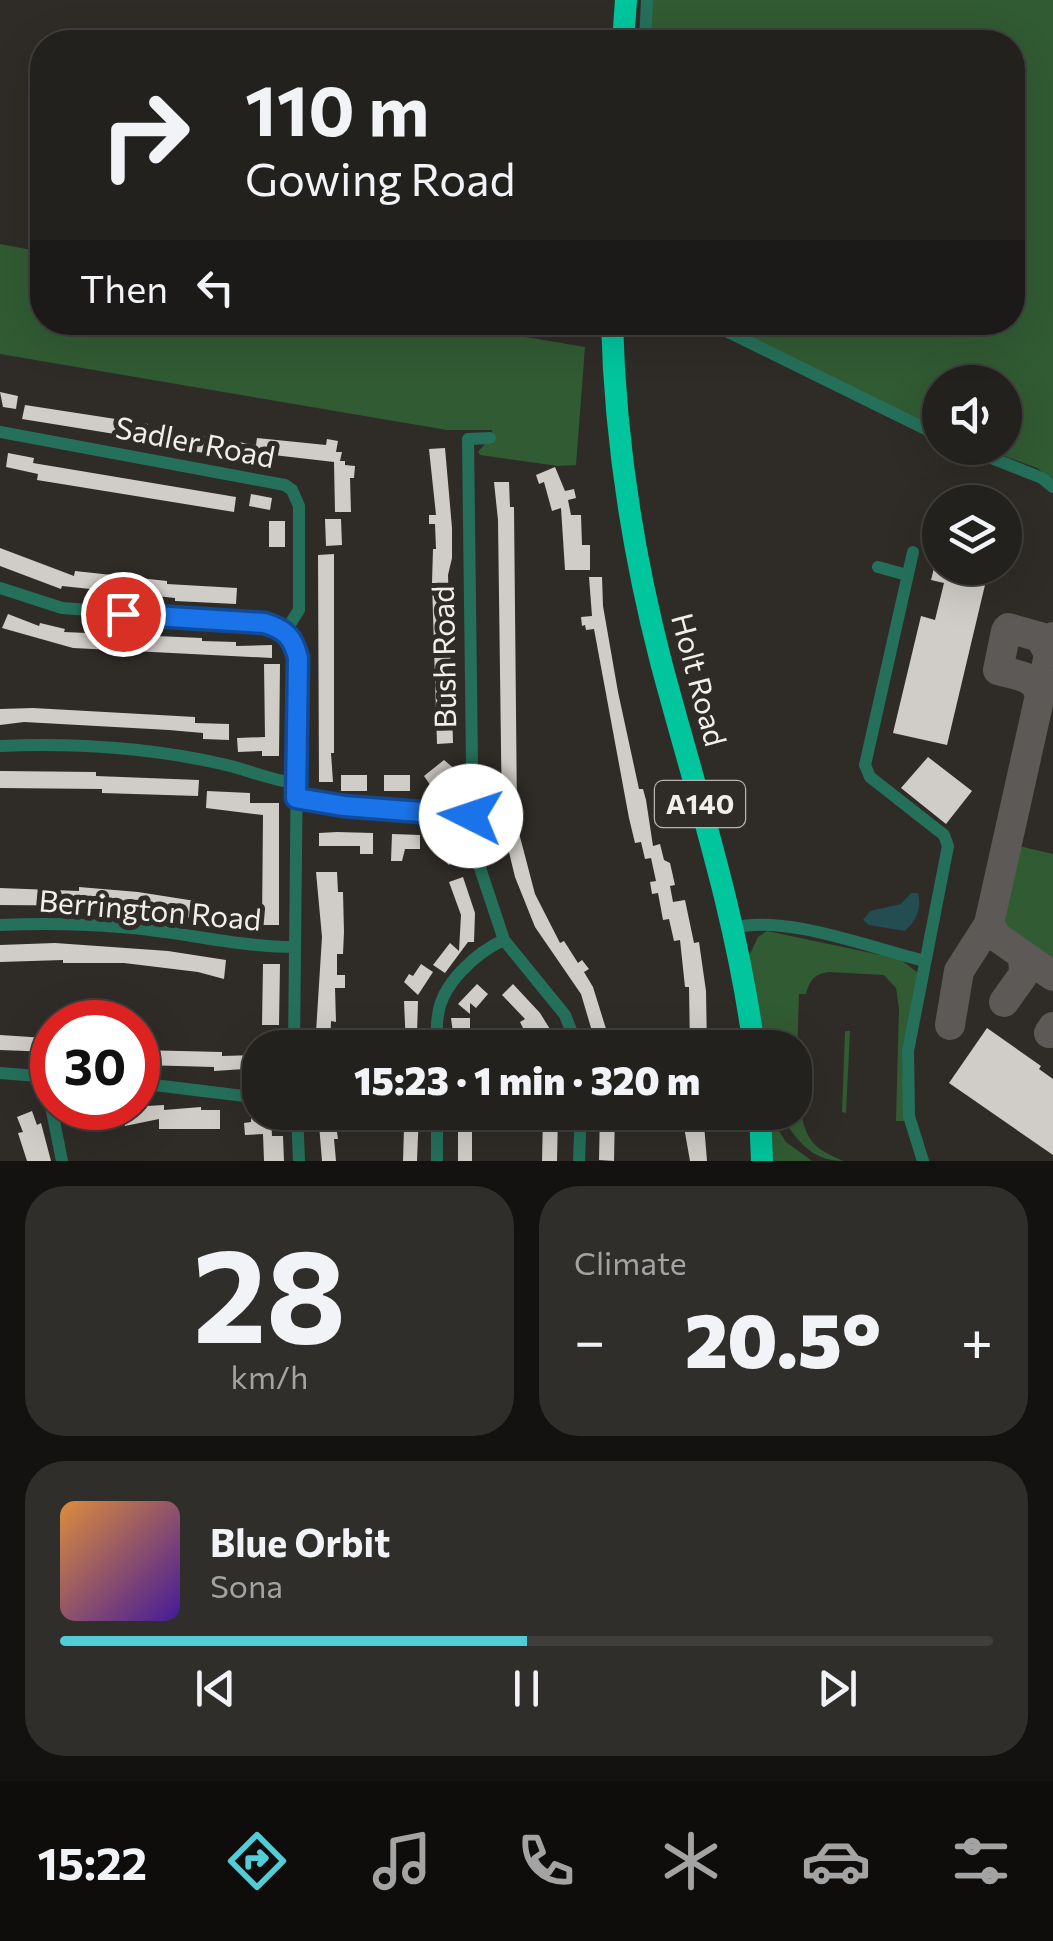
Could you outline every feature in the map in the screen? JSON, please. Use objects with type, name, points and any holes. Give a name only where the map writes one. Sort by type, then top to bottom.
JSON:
[{"type":"highway","points":[[624,30],[626,0]]},
{"type":"highway","name":"Holt Road","points":[[613,335],[617,415],[638,561],[660,659],[734,928],[751,1030]]},
{"type":"highway","points":[[761,1130],[762,1161]]},
{"type":"street","points":[[646,30],[647,0]]},
{"type":"street","points":[[734,335],[922,427]]},
{"type":"street","name":"Sadler Road","points":[[0,432],[285,485],[292,490],[299,506],[299,610],[285,632]]},
{"type":"street","name":"Bush Road","points":[[490,438],[468,439],[473,847],[504,940],[565,1015],[571,1030]]},
{"type":"street","points":[[1009,465],[1042,478],[1053,487]]},
{"type":"street","points":[[913,552],[865,765],[870,777],[944,836],[948,846],[908,1051],[909,1116],[923,1161]]},
{"type":"street","points":[[878,568],[907,575]]},
{"type":"street","points":[[0,588],[62,608],[264,623],[292,638],[298,658],[294,1030]]},
{"type":"street","points":[[0,746],[90,747],[158,754],[221,763],[284,782],[297,782]]},
{"type":"street","points":[[296,798],[344,806],[471,816]]},
{"type":"street","name":"Berrington Road","points":[[0,925],[47,923],[132,928],[267,947],[295,947]]},
{"type":"street","points":[[734,928],[778,924],[925,961]]},
{"type":"street","points":[[438,1030],[442,999],[476,956],[504,940]]},
{"type":"street","points":[[0,1073],[30,1075]]},
{"type":"street","points":[[160,1086],[242,1096]]},
{"type":"street","points":[[57,1130],[62,1161]]},
{"type":"street","points":[[298,1130],[299,1161]]},
{"type":"street","points":[[437,1130],[437,1161]]},
{"type":"street","points":[[579,1161],[580,1130]]},
{"type":"green space","points":[[649,0],[1053,0],[1053,479],[1022,463],[1022,365],[922,365],[922,421],[741,335],[1025,335],[1025,30],[648,30]]},
{"type":"green space","points":[[0,244],[30,250],[30,335],[514,335],[585,347],[576,465],[480,455],[478,452],[485,444],[493,444],[492,430],[447,430],[0,354]]},
{"type":"green space","points":[[1019,846],[1053,854],[1053,968],[1001,929]]},
{"type":"green space","points":[[767,931],[900,959],[918,973],[902,1058],[905,1121],[896,1121],[896,988],[884,975],[829,972],[816,976],[806,994],[799,994],[798,1030],[761,1030],[749,956],[758,937]]},
{"type":"green space","points":[[845,1031],[850,1031],[846,1113],[842,1112]]},
{"type":"green space","points":[[770,1130],[779,1130],[786,1142],[812,1161],[771,1161]]},
{"type":"green space","points":[[807,1130],[816,1145],[843,1161],[813,1153],[792,1131]]},
{"type":"water","points":[[911,893],[918,893],[919,909],[905,931],[869,925],[863,920],[870,911],[901,904]]},
{"type":"building","points":[[0,392],[18,396],[16,409],[3,407]]},
{"type":"building","points":[[25,405],[256,445],[257,438],[326,445],[327,439],[338,441],[336,452],[342,452],[340,461],[355,466],[354,478],[350,478],[351,512],[335,512],[334,462],[247,452],[246,460],[151,444],[152,440],[22,419]]},
{"type":"building","points":[[445,448],[452,528],[448,575],[453,743],[437,744],[432,583],[436,549],[435,524],[429,524],[429,515],[436,515],[429,449]]},
{"type":"building","points":[[8,453],[34,458],[33,463],[236,497],[234,512],[37,480],[38,474],[6,467]]},
{"type":"building","points":[[555,467],[565,491],[574,489],[576,498],[568,500],[571,515],[581,515],[582,545],[590,545],[590,570],[565,570],[561,508],[552,511],[544,482],[539,484],[536,475]]},
{"type":"building","points":[[494,482],[509,482],[510,507],[514,507],[514,814],[535,894],[560,943],[564,941],[578,963],[582,960],[589,969],[584,972],[606,1030],[592,1030],[581,994],[535,927],[515,877],[502,823],[498,520]]},
{"type":"building","points":[[251,494],[272,498],[270,510],[249,506]]},
{"type":"building","points":[[325,519],[341,519],[342,545],[326,546]]},
{"type":"building","points":[[269,521],[285,521],[285,547],[269,547]]},
{"type":"building","points":[[0,548],[74,576],[75,571],[167,584],[237,588],[236,604],[175,601],[62,586],[61,589],[0,566]]},
{"type":"building","points":[[334,554],[333,782],[319,782],[318,555]]},
{"type":"building","points":[[589,577],[602,577],[603,606],[618,692],[639,789],[643,789],[646,800],[653,846],[660,844],[664,860],[670,863],[675,885],[670,886],[673,902],[685,900],[694,943],[699,942],[707,1030],[690,1030],[689,987],[685,987],[680,940],[674,941],[669,919],[663,920],[658,893],[652,894],[650,882],[656,881],[651,858],[645,859],[641,842],[635,843],[594,629],[582,626],[581,617],[592,616]]},
{"type":"building","points":[[944,585],[985,585],[947,745],[893,733],[921,616],[935,620]]},
{"type":"building","points":[[8,614],[39,626],[40,623],[65,629],[64,632],[202,638],[236,642],[236,646],[272,645],[272,658],[73,648],[2,628]]},
{"type":"building","points":[[264,664],[280,664],[279,756],[262,756],[262,751],[238,752],[237,738],[265,737]]},
{"type":"building","points":[[0,709],[195,717],[195,723],[229,724],[229,740],[203,739],[203,733],[169,730],[24,722],[0,725]]},
{"type":"building","points":[[928,757],[972,791],[946,824],[901,788]]},
{"type":"building","points":[[444,760],[457,771],[433,789],[424,776]]},
{"type":"building","points":[[0,771],[96,772],[96,776],[199,780],[198,796],[102,793],[102,789],[0,788]]},
{"type":"building","points":[[341,775],[367,775],[367,791],[341,791]]},
{"type":"building","points":[[384,775],[410,775],[410,791],[384,791]]},
{"type":"building","points":[[207,791],[250,793],[250,803],[279,803],[279,925],[262,925],[263,815],[206,808]]},
{"type":"building","points":[[319,833],[373,833],[373,854],[360,854],[360,846],[319,846]]},
{"type":"building","points":[[392,834],[420,835],[420,849],[405,849],[402,861],[391,861]]},
{"type":"building","points":[[439,836],[458,855],[449,865],[429,846]]},
{"type":"building","points":[[316,872],[337,872],[338,892],[343,892],[344,932],[343,954],[337,954],[337,975],[345,975],[345,988],[335,988],[336,1022],[331,1021],[331,1030],[316,1030],[322,937]]},
{"type":"building","points":[[463,877],[475,913],[474,942],[468,942],[445,973],[433,965],[450,943],[459,951],[461,915],[449,882]]},
{"type":"building","points":[[79,887],[208,903],[207,907],[234,911],[232,924],[112,906],[0,905],[0,888],[79,891]]},
{"type":"building","points":[[55,943],[168,951],[226,960],[224,979],[124,963],[0,962],[0,945]]},
{"type":"building","points":[[263,964],[280,964],[279,1025],[262,1025]]},
{"type":"building","points":[[421,964],[433,972],[418,995],[404,982]]},
{"type":"building","points":[[477,984],[488,994],[476,1008],[470,1003],[470,1014],[458,1004]]},
{"type":"building","points":[[513,984],[551,1030],[524,1030],[520,1022],[525,1019],[502,995]]},
{"type":"building","points":[[404,1001],[418,1001],[417,1030],[405,1030]]},
{"type":"building","points":[[451,1018],[470,1018],[470,1030],[453,1030]]},
{"type":"building","points":[[987,1028],[1053,1079],[1053,1155],[949,1083]]},
{"type":"building","points":[[0,1035],[30,1037],[30,1051],[0,1050]]},
{"type":"building","points":[[160,1051],[242,1055],[242,1069],[214,1071],[214,1067],[160,1066]]},
{"type":"building","points":[[160,1105],[164,1105],[164,1110],[220,1110],[220,1129],[160,1129]]},
{"type":"building","points":[[30,1112],[30,1130],[43,1130],[51,1161],[27,1161],[17,1117]]},
{"type":"building","points":[[245,1130],[272,1130],[272,1136],[283,1136],[284,1161],[264,1161],[263,1134],[245,1135]]},
{"type":"building","points":[[319,1130],[337,1130],[336,1161],[322,1161]]},
{"type":"building","points":[[404,1130],[418,1130],[417,1161],[403,1161]]},
{"type":"building","points":[[458,1130],[472,1130],[472,1161],[458,1161]]},
{"type":"building","points":[[543,1130],[558,1130],[557,1161],[542,1161]]},
{"type":"building","points":[[600,1130],[615,1130],[614,1161],[599,1160]]},
{"type":"building","points":[[685,1130],[704,1130],[707,1161],[690,1161]]},
{"type":"taxiway","points":[[1040,695],[1029,680],[998,670],[1006,631],[1008,628],[1040,637],[1049,654]]},
{"type":"taxiway","points":[[1053,637],[989,924],[997,937],[1053,976]]},
{"type":"taxiway","points":[[950,1025],[959,971],[989,924]]},
{"type":"taxiway","points":[[1004,1002],[1024,974],[1023,956]]},
{"type":"taxiway","points":[[1049,1033],[1053,1027]]},
{"type":"route","points":[[123,614],[264,623],[278,627],[292,638],[298,658],[296,798],[344,806],[471,816]]}]
